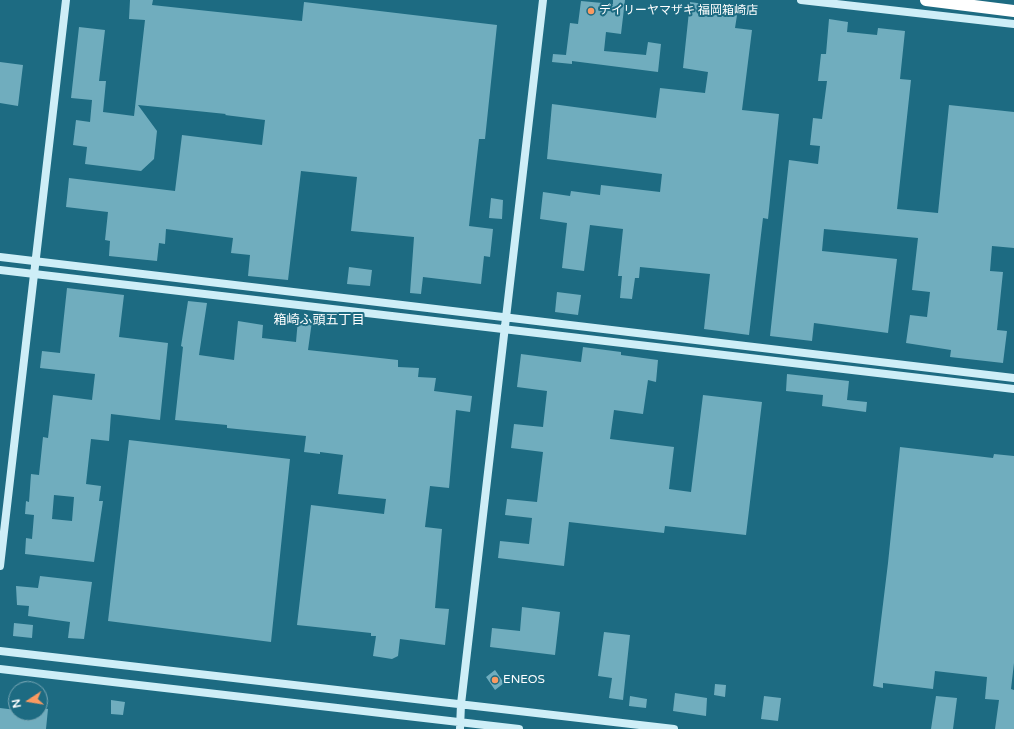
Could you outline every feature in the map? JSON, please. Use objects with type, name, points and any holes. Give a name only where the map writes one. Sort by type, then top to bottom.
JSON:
[{"type":"highway","points":[[926,0],[1014,12]]},
{"type":"street","points":[[0,566],[66,0]]},
{"type":"street","points":[[460,726],[461,704],[543,0]]},
{"type":"street","points":[[801,0],[1014,24]]},
{"type":"street","points":[[0,257],[1014,378]]},
{"type":"street","points":[[0,270],[1014,388]]},
{"type":"street","points":[[0,651],[674,729]]},
{"type":"street","points":[[0,669],[460,726],[519,729]]},
{"type":"building","points":[[130,0],[153,0],[152,5],[302,21],[304,2],[497,25],[485,139],[479,139],[469,226],[493,229],[490,257],[484,256],[481,284],[423,277],[421,294],[410,293],[414,237],[351,231],[357,177],[301,171],[288,280],[248,276],[250,255],[231,253],[233,238],[166,229],[165,244],[159,243],[157,261],[109,256],[110,241],[105,240],[108,212],[66,207],[69,178],[175,191],[182,135],[262,145],[265,120],[225,115],[226,114],[138,105],[157,131],[154,159],[141,171],[85,164],[87,147],[73,145],[76,120],[90,122],[92,100],[71,98],[79,27],[105,30],[99,81],[106,81],[103,112],[134,116],[145,20],[129,19]]},
{"type":"building","points":[[613,0],[625,0],[621,34],[606,32],[604,51],[646,55],[648,42],[661,44],[658,72],[572,61],[572,64],[552,62],[553,54],[566,55],[570,23],[578,24],[581,1],[613,4]]},
{"type":"building","points":[[690,2],[738,9],[735,28],[752,30],[742,110],[779,114],[768,219],[763,218],[749,335],[704,329],[710,274],[640,267],[639,278],[635,278],[632,299],[620,298],[622,276],[618,276],[623,229],[590,225],[584,271],[562,268],[567,223],[540,219],[543,192],[570,196],[571,191],[600,195],[601,185],[660,192],[662,174],[547,159],[552,104],[656,118],[660,88],[705,93],[708,72],[683,68]]},
{"type":"building","points":[[829,19],[848,22],[847,32],[877,35],[878,28],[905,31],[900,79],[911,80],[897,209],[938,213],[949,105],[1014,112],[1014,248],[992,246],[990,271],[1003,272],[997,330],[1007,331],[1003,363],[950,357],[951,350],[906,343],[910,315],[927,317],[930,292],[912,290],[918,238],[824,229],[822,251],[897,259],[888,333],[814,323],[812,341],[770,336],[789,160],[818,164],[820,146],[810,145],[813,118],[822,119],[827,81],[818,81],[821,54],[826,54]]},
{"type":"building","points":[[0,62],[23,65],[18,106],[0,103]]},
{"type":"building","points":[[491,198],[503,200],[502,219],[489,218]]},
{"type":"building","points":[[349,267],[372,270],[370,286],[347,284]]},
{"type":"building","points":[[67,288],[124,295],[119,337],[168,343],[160,420],[111,414],[109,441],[91,439],[86,484],[101,486],[99,501],[103,501],[94,562],[25,554],[26,538],[32,539],[34,515],[25,514],[26,501],[29,502],[31,474],[39,475],[43,437],[48,438],[53,395],[92,400],[95,374],[40,368],[42,351],[60,353]],"holes":[[[54,495],[74,497],[72,521],[52,519]]]},
{"type":"building","points":[[557,292],[581,295],[578,315],[555,312]]},
{"type":"building","points":[[188,301],[207,303],[199,355],[234,360],[238,321],[263,325],[262,338],[296,342],[298,319],[312,321],[308,350],[398,360],[398,367],[419,368],[418,377],[436,378],[434,391],[472,396],[470,412],[456,410],[449,488],[430,486],[425,527],[442,529],[435,608],[449,609],[445,645],[400,639],[398,656],[392,659],[373,656],[376,636],[371,636],[371,633],[297,625],[311,505],[384,514],[386,499],[338,494],[343,455],[320,452],[320,454],[304,452],[306,436],[227,428],[227,425],[175,420],[183,347],[181,346]]},
{"type":"building","points":[[583,347],[621,352],[621,355],[658,360],[656,382],[648,380],[643,414],[614,410],[610,439],[674,447],[669,489],[691,492],[703,395],[762,402],[746,535],[665,526],[664,533],[569,522],[564,566],[498,558],[500,541],[529,544],[532,518],[505,515],[507,499],[537,502],[543,452],[511,448],[514,424],[543,427],[547,391],[517,387],[521,354],[581,362]]},
{"type":"building","points":[[787,374],[849,381],[847,400],[867,402],[866,412],[822,406],[823,395],[786,391]]},
{"type":"building","points":[[129,440],[290,459],[271,642],[108,621]]},
{"type":"building","points":[[900,447],[993,458],[994,454],[1014,456],[1014,663],[1011,689],[1014,690],[1014,729],[995,729],[999,700],[985,699],[987,677],[935,671],[933,689],[883,683],[883,688],[873,686]]},
{"type":"building","points":[[40,576],[92,582],[84,639],[68,638],[70,622],[28,616],[29,606],[17,605],[16,586],[38,588]]},
{"type":"building","points":[[522,607],[560,612],[555,655],[490,647],[492,628],[520,631]]},
{"type":"building","points":[[14,623],[33,625],[32,638],[13,636]]},
{"type":"building","points":[[604,632],[630,635],[623,700],[609,698],[612,678],[598,676]]},
{"type":"building","name":"ENEOS","points":[[495,670],[504,683],[495,690],[486,677]]},
{"type":"building","points":[[715,684],[726,685],[725,697],[714,695]]},
{"type":"building","points":[[675,693],[707,698],[706,716],[673,711]]},
{"type":"building","points":[[630,696],[647,699],[646,708],[629,706]]},
{"type":"building","points":[[764,696],[781,698],[778,721],[761,719]]},
{"type":"building","points":[[936,696],[957,698],[953,729],[931,729]]},
{"type":"building","points":[[111,700],[125,702],[123,715],[111,714]]},
{"type":"building","points":[[0,708],[8,709],[8,721],[47,721],[46,729],[0,729]]},
{"type":"place","name":"デイリーヤマザキ 福岡箱崎店","points":[[591,11]]},
{"type":"place","name":"ENEOS","points":[[495,680]]},
{"type":"district","name":"箱崎ふ頭五丁目","points":[[319,321]]}]
